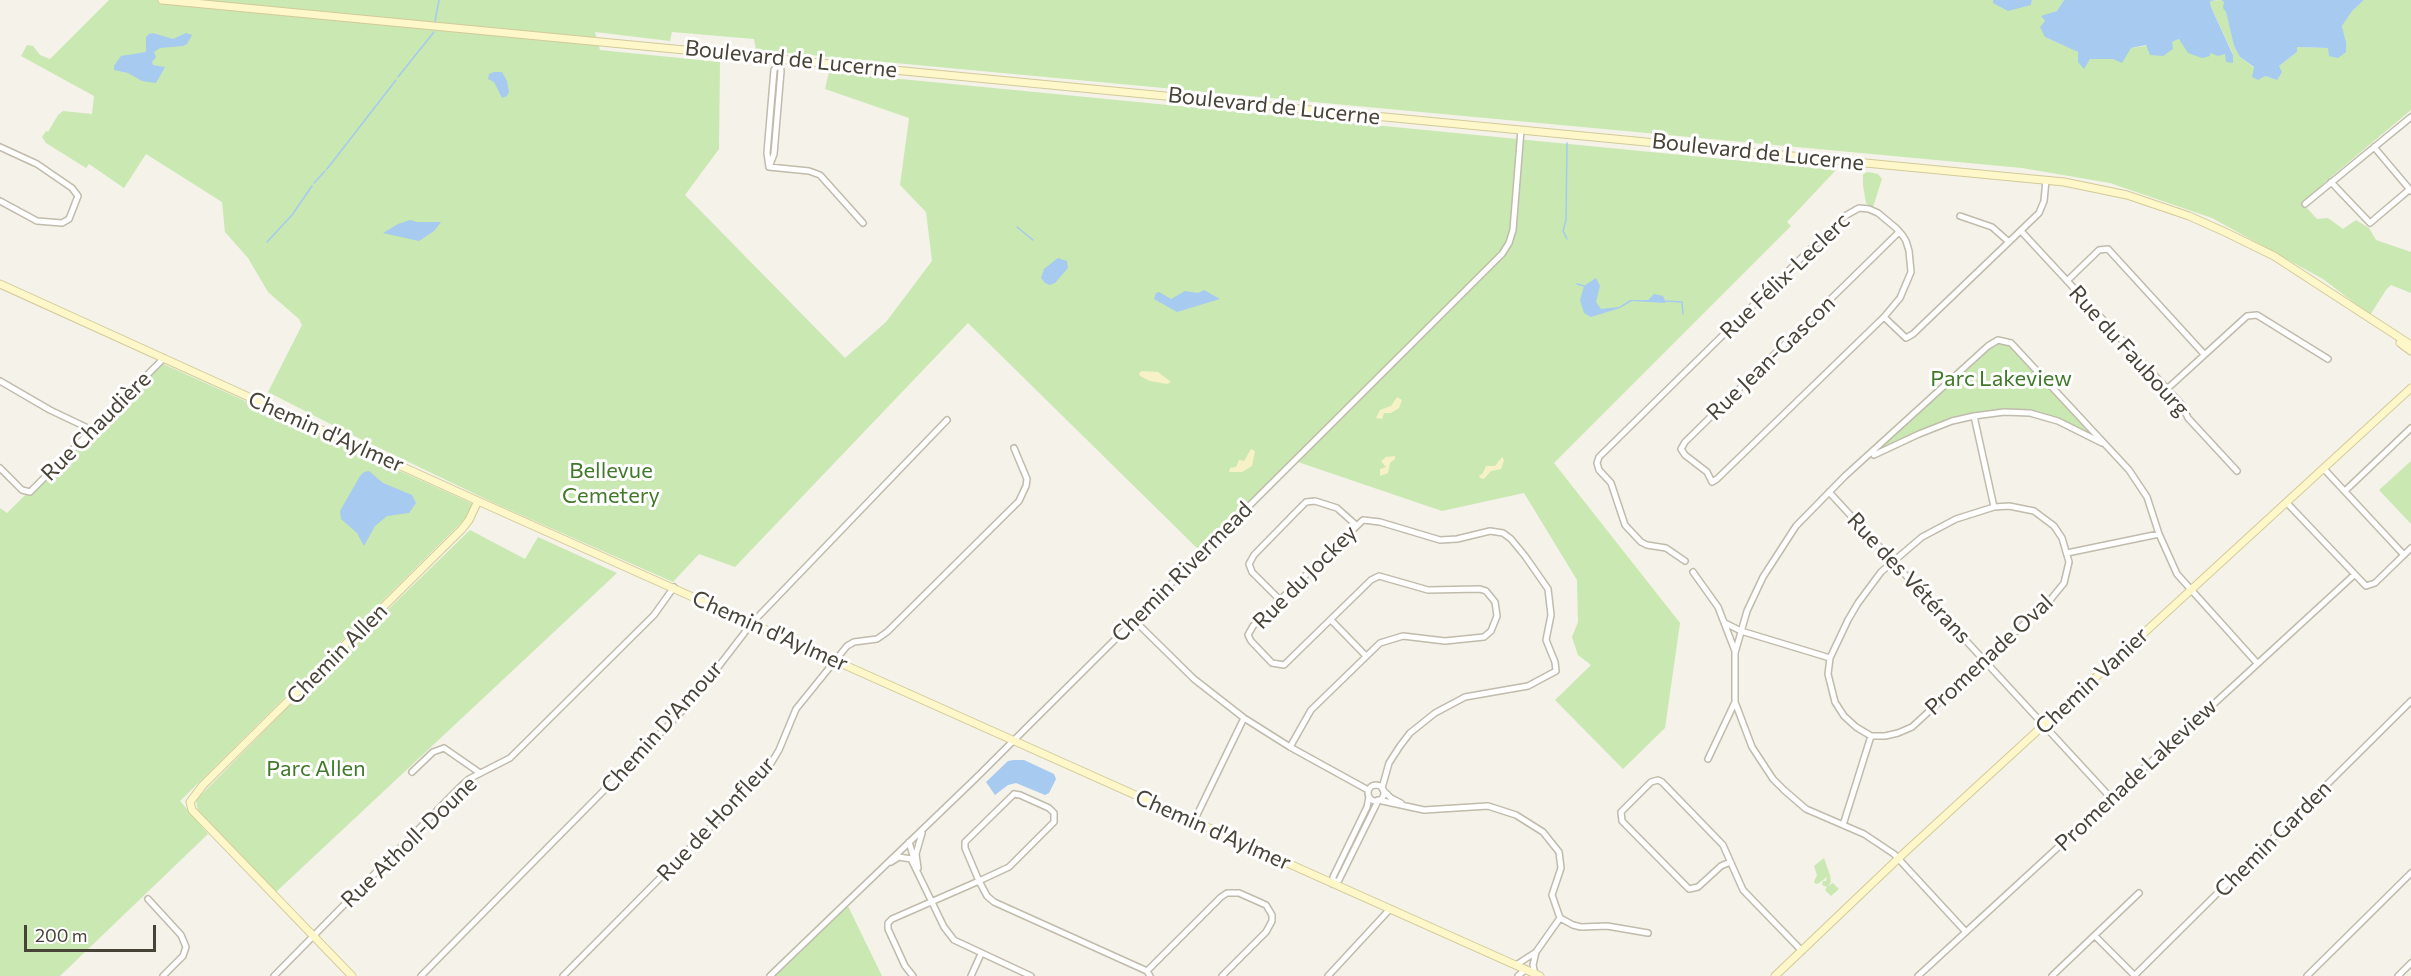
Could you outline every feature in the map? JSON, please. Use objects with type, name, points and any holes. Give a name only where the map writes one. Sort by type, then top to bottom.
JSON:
[{"type":"main road","name":"Boulevard de Lucerne","points":[[162,0],[779,61],[2046,180],[2108,190],[2189,216],[2263,250],[2411,345]]},
{"type":"main road","name":"Chemin d'Aylmer","points":[[0,284],[478,501],[1538,975]]},
{"type":"main road","name":"Boulevard de Lucerne","points":[[2357,311],[2411,351]]},
{"type":"main road","name":"Chemin Vanier","points":[[1775,976],[2411,388]]},
{"type":"main road","name":"Chemin Allen","points":[[313,935],[192,810],[190,802],[203,785],[462,529],[478,501]]},
{"type":"main road","points":[[313,935],[352,976]]},
{"type":"street","points":[[779,61],[774,70],[767,153],[769,167],[809,171],[820,175],[863,223]]},
{"type":"street","points":[[2305,204],[2411,117]]},
{"type":"street","name":"Chemin Rivermead","points":[[770,976],[1071,685],[1502,254],[1513,230],[1521,130]]},
{"type":"street","points":[[0,147],[37,164],[75,191],[78,200],[69,219],[65,222],[37,220],[0,201]]},
{"type":"street","points":[[2331,182],[2370,224],[2410,190],[2374,147]]},
{"type":"street","points":[[1884,317],[1906,338],[1913,334],[2041,210],[2046,180]]},
{"type":"street","name":"Rue Félix-Leclerc","points":[[1685,561],[1666,548],[1641,542],[1625,525],[1611,483],[1598,467],[1599,458],[1846,214],[1859,208],[1869,208],[1882,216],[1899,232],[1909,251],[1911,272],[1900,298],[1884,317],[1717,479]]},
{"type":"street","points":[[1960,216],[1992,227],[2009,242]]},
{"type":"street","name":"Rue du Faubourg","points":[[2021,231],[2167,389],[2185,409],[2188,418],[2237,471]]},
{"type":"street","name":"Rue Jean-Gascon","points":[[1717,479],[1712,482],[1707,472],[1685,455],[1681,449],[1686,442],[1899,232]]},
{"type":"street","points":[[2067,280],[2099,250],[2108,249],[2204,354]]},
{"type":"street","points":[[2167,389],[2247,316],[2257,315],[2328,359]]},
{"type":"street","points":[[1966,933],[1899,859],[1875,840],[1806,809],[1773,779],[1752,747],[1735,702],[1735,653],[1747,611],[1772,561],[1796,526],[1829,492],[1988,346],[1998,340],[2004,340],[2017,347],[2129,470],[2143,490],[2177,574],[2257,663]]},
{"type":"street","name":"Rue Chaudière","points":[[0,468],[26,492],[30,492],[164,358]]},
{"type":"street","points":[[0,381],[35,402],[92,430]]},
{"type":"street","points":[[1867,458],[1926,431],[1974,416],[2004,412],[2037,414],[2078,429],[2109,447]]},
{"type":"street","points":[[1974,416],[1994,507]]},
{"type":"street","name":"Chemin D'Amour","points":[[421,976],[688,705],[752,623],[947,420]]},
{"type":"street","points":[[2345,491],[2411,428]]},
{"type":"street","name":"Rue de Honfleur","points":[[563,976],[767,770],[776,757],[796,709],[849,644],[877,639],[887,632],[1019,501],[1027,479],[1014,448]]},
{"type":"street","points":[[2324,469],[2404,555]]},
{"type":"street","name":"Rue des Vétérans","points":[[1829,492],[2111,798]]},
{"type":"street","points":[[1280,600],[1252,572],[1249,564],[1254,555],[1306,502],[1315,501],[1337,508],[1356,525]]},
{"type":"street","points":[[2287,503],[2363,584],[2369,586],[2411,548]]},
{"type":"street","points":[[1843,825],[1871,736],[1844,716],[1835,702],[1829,681],[1830,658],[1848,620],[1870,586],[1893,561],[1939,527],[1994,507],[2021,507],[2045,517],[2062,538],[2067,554],[2159,534]]},
{"type":"street","name":"Rue du Jockey","points":[[1290,747],[1311,710],[1380,644],[1403,636],[1445,641],[1484,637],[1491,631],[1497,616],[1495,602],[1486,591],[1480,589],[1428,590],[1379,576],[1371,580],[1284,665],[1276,665],[1262,653],[1248,635],[1253,626],[1363,520],[1372,520],[1440,540],[1457,539],[1490,531],[1499,532],[1507,536],[1525,556],[1548,590],[1551,615],[1546,640],[1555,662],[1556,671],[1528,686],[1465,698],[1435,712],[1405,738],[1388,768]]},
{"type":"street","name":"Promenade Oval","points":[[1871,736],[1898,733],[1912,727],[2059,590],[2067,574],[2067,554]]},
{"type":"street","points":[[1694,572],[1718,607],[1735,653]]},
{"type":"street","name":"Promenade Lakeview","points":[[1918,976],[2354,575]]},
{"type":"street","name":"Rue Atholl-Doune","points":[[274,976],[459,788],[480,773],[510,758],[654,615],[674,587]]},
{"type":"street","points":[[1134,620],[1194,680],[1244,718],[1290,747],[1368,790]]},
{"type":"street","points":[[1331,620],[1366,656]]},
{"type":"street","points":[[1725,623],[1741,631],[1830,658]]},
{"type":"street","name":"Chemin Garden","points":[[2134,976],[2411,701]]},
{"type":"street","points":[[1708,759],[1735,702]]},
{"type":"street","points":[[1194,822],[1244,718]]},
{"type":"street","points":[[412,772],[433,752],[444,748],[480,773]]},
{"type":"street","points":[[1368,790],[1388,768]]},
{"type":"street","points":[[1333,884],[1339,880],[1378,800],[1383,795],[1382,789],[1388,768]]},
{"type":"street","points":[[1730,862],[1721,866],[1698,886],[1689,889],[1622,821],[1621,812],[1651,782],[1658,780],[1718,840],[1730,862],[1743,890],[1802,951]]},
{"type":"street","points":[[1374,785],[1407,807]]},
{"type":"street","points":[[1333,884],[1333,877],[1367,807],[1368,790]]},
{"type":"street","points":[[913,976],[905,966],[888,929],[888,923],[892,919],[979,881],[1014,863],[1052,826],[1055,816],[1052,810],[1017,794],[1001,806],[965,842],[965,848],[979,881],[987,896],[999,905],[1148,974],[1221,897],[1235,892],[1266,905],[1272,921],[1266,932],[1222,976]]},
{"type":"street","points":[[1369,797],[1429,810],[1488,806],[1509,811],[1531,822],[1549,838],[1561,857],[1561,868],[1552,895],[1560,918],[1581,927],[1607,926],[1648,933]]},
{"type":"street","points":[[918,872],[916,854],[918,841],[935,818]]},
{"type":"street","points":[[909,842],[918,872]]},
{"type":"street","points":[[880,869],[903,856],[911,859],[950,936],[959,944],[1031,976]]},
{"type":"street","points":[[2307,976],[2411,873]]},
{"type":"street","points":[[2052,976],[2139,892]]},
{"type":"street","points":[[148,899],[184,941],[186,951],[165,975]]},
{"type":"street","points":[[1328,976],[1390,909]]},
{"type":"street","points":[[1516,965],[1536,951],[1560,918]]},
{"type":"street","points":[[2095,936],[2134,976]]},
{"type":"street","points":[[1536,951],[1533,965],[1538,975]]},
{"type":"street","points":[[971,976],[981,954]]},
{"type":"street","points":[[2398,976],[2411,963]]},
{"type":"street","points":[[1518,976],[1526,969]]},
{"type":"green space","name":"Bellevue Cemetery","points":[[109,0],[1993,0],[1993,3],[2031,5],[2032,0],[2064,0],[2057,11],[2042,17],[2045,21],[2045,37],[2079,52],[2078,62],[2090,59],[2113,59],[2131,48],[2179,39],[2210,53],[2233,54],[2211,7],[2210,1],[2221,0],[2224,2],[2234,46],[2240,57],[2265,76],[2277,80],[2279,66],[2297,52],[2297,47],[2328,48],[2346,42],[2342,26],[2352,10],[2364,0],[2411,0],[2411,110],[2325,182],[2304,205],[2317,219],[2328,218],[2343,229],[2356,220],[2369,228],[2376,240],[2411,252],[2411,293],[2391,285],[2370,315],[2323,279],[2212,218],[2110,183],[2022,168],[756,50],[754,39],[672,32],[670,41],[595,32],[600,50],[720,62],[719,149],[685,195],[845,358],[886,322],[932,261],[926,212],[900,185],[909,118],[825,89],[829,72],[1836,170],[1787,222],[1791,226],[1554,463],[1680,623],[1665,728],[1623,769],[1555,700],[1591,665],[1578,655],[1572,637],[1578,622],[1577,580],[1524,493],[1442,511],[1295,461],[1202,553],[968,323],[735,567],[699,554],[673,582],[494,503],[342,430],[268,392],[302,325],[299,319],[268,292],[248,258],[225,232],[222,202],[146,154],[124,188],[89,164],[86,168],[46,143],[42,137],[63,111],[92,114],[94,96],[21,56],[27,45],[33,46],[40,55],[50,59]]},
{"type":"green space","points":[[1868,172],[1878,174],[1882,179],[1872,210],[1866,203],[1863,185],[1863,174]]},
{"type":"green space","name":"Parc Lakeview","points":[[1993,342],[2011,343],[2109,447],[2078,429],[2020,412],[1952,421],[1867,458]]},
{"type":"green space","points":[[159,362],[473,504],[472,512],[180,801],[208,834],[60,976],[0,976],[0,508],[7,513]]},
{"type":"green space","points":[[2411,461],[2411,524],[2379,490]]},
{"type":"green space","name":"Parc Allen","points":[[470,530],[525,559],[538,537],[617,573],[276,892],[198,812],[196,800],[307,688]]},
{"type":"green space","points":[[1824,858],[1831,882],[1828,886],[1833,883],[1839,889],[1831,896],[1825,890],[1827,887],[1822,885],[1827,877],[1819,883],[1814,882],[1817,875],[1814,866]]},
{"type":"green space","points":[[846,902],[882,976],[770,976]]},
{"type":"sand","points":[[1142,371],[1158,372],[1171,382],[1167,384],[1150,381],[1140,376],[1139,373]]},
{"type":"sand","points":[[1397,397],[1402,400],[1399,408],[1391,413],[1384,413],[1382,419],[1376,418],[1380,410],[1391,406]]},
{"type":"sand","points":[[1251,449],[1255,451],[1252,466],[1242,472],[1229,472],[1230,468],[1236,467],[1239,460],[1244,461]]},
{"type":"sand","points":[[1395,456],[1390,463],[1388,473],[1380,476],[1380,469],[1386,467],[1381,461],[1386,457]]},
{"type":"sand","points":[[1502,457],[1504,460],[1501,469],[1491,471],[1484,479],[1480,478],[1486,466],[1495,466]]},
{"type":"water","points":[[1993,0],[2032,0],[2031,5],[2008,11],[1993,3]]},
{"type":"water","points":[[2064,0],[2217,0],[2210,1],[2211,7],[2233,55],[2233,63],[2226,62],[2225,54],[2218,56],[2210,53],[2210,56],[2202,58],[2188,53],[2179,39],[2172,42],[2173,49],[2163,56],[2150,55],[2146,45],[2131,48],[2122,63],[2113,59],[2090,59],[2084,69],[2078,62],[2078,52],[2045,37],[2040,27],[2045,21],[2041,16],[2057,11]]},
{"type":"water","points":[[2221,0],[2364,0],[2352,11],[2342,26],[2346,52],[2338,58],[2329,56],[2328,48],[2297,47],[2297,52],[2279,66],[2282,72],[2277,80],[2265,76],[2258,80],[2252,77],[2254,67],[2240,57],[2234,46],[2223,8],[2224,2]]},
{"type":"water","points":[[153,33],[173,39],[186,33],[192,35],[187,44],[183,46],[160,48],[154,52],[156,57],[152,62],[153,65],[165,67],[156,83],[142,81],[128,73],[114,70],[121,56],[146,52],[146,37]]},
{"type":"water","points":[[502,72],[507,81],[509,92],[507,96],[502,98],[494,82],[488,79],[489,74]]},
{"type":"water","points":[[410,220],[441,222],[434,231],[419,241],[383,233]]},
{"type":"water","points":[[1058,258],[1067,261],[1068,268],[1055,283],[1050,285],[1045,283],[1041,278],[1044,269]]},
{"type":"water","points":[[1596,278],[1600,286],[1596,302],[1601,309],[1619,307],[1630,300],[1648,300],[1654,294],[1663,296],[1666,303],[1632,301],[1620,308],[1591,317],[1584,313],[1580,300],[1584,286]]},
{"type":"water","points":[[1204,290],[1220,299],[1177,312],[1154,299],[1156,293],[1159,292],[1171,299],[1185,291],[1198,293]]},
{"type":"water","points":[[369,471],[383,483],[412,495],[416,503],[409,513],[387,516],[375,526],[364,546],[357,533],[341,519],[340,511],[360,476]]},
{"type":"water","points":[[1024,760],[1054,774],[1056,779],[1049,793],[1045,795],[1016,783],[1008,785],[995,795],[986,782],[1008,761]]},
{"type":"waterway","points":[[435,21],[439,0]]},
{"type":"waterway","points":[[398,77],[434,32]]},
{"type":"waterway","points":[[327,169],[396,80]]},
{"type":"waterway","points":[[1567,143],[1566,220],[1563,231],[1567,239]]},
{"type":"waterway","points":[[314,183],[325,171]]},
{"type":"waterway","points":[[267,242],[292,215],[312,186]]},
{"type":"waterway","points":[[1017,227],[1033,240]]},
{"type":"waterway","points":[[1577,284],[1584,286]]},
{"type":"waterway","points":[[1666,301],[1682,302],[1683,314]]}]
